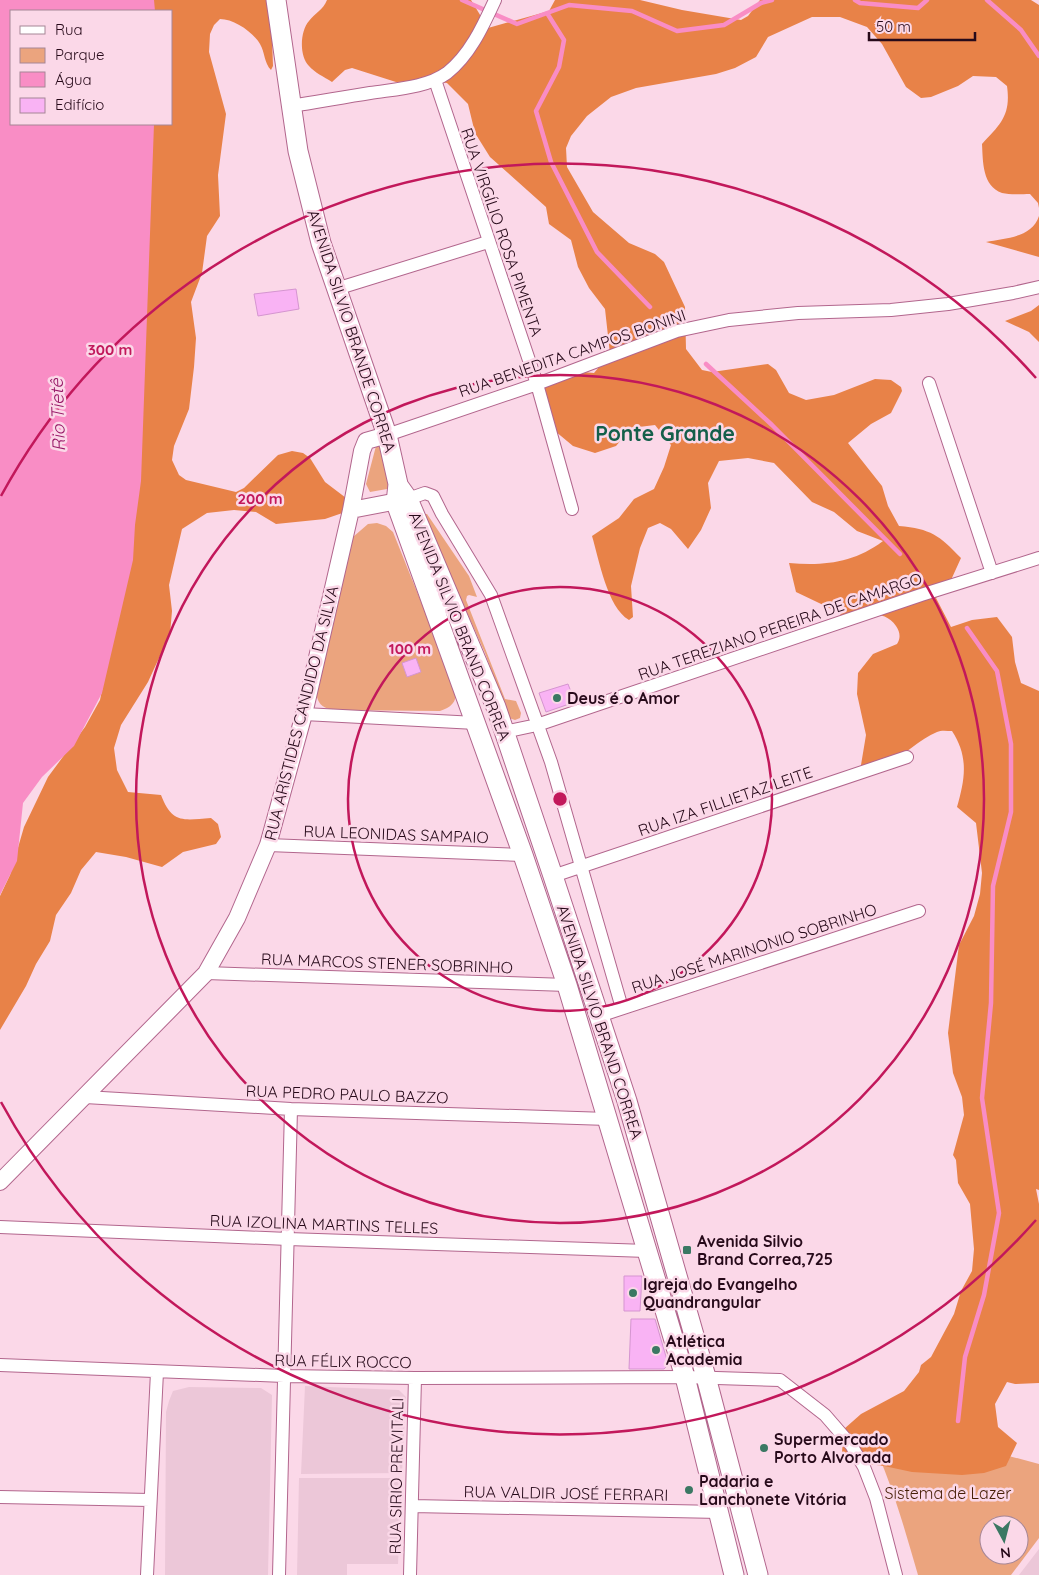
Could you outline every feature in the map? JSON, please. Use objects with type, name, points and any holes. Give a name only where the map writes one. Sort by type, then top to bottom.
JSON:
[{"type":"main road","name":"AVENIDA SILVIO BRANDE CORREA","points":[[276,0],[291,106],[305,177],[321,243],[387,435],[400,495]]},
{"type":"main road","name":"AVENIDA SILVIO BRAND CORREA","points":[[400,495],[476,723],[567,985],[685,1377],[720,1512],[734,1575]]},
{"type":"main road","name":"AVENIDA SILVIO BRAND CORREA","points":[[400,495],[496,707],[553,876],[627,1102],[706,1378],[758,1575]]},
{"type":"street","points":[[291,106],[413,86],[435,80],[448,72],[468,52],[495,0]]},
{"type":"street","name":"RUA VIRGÍLIO ROSA PIMENTA","points":[[435,80],[536,384],[572,509]]},
{"type":"street","points":[[336,290],[488,242]]},
{"type":"street","name":"RUA BENEDITA CAMPOS BONINI","points":[[387,435],[536,384],[677,331],[729,320],[798,313],[891,310],[948,304],[1039,287]]},
{"type":"street","points":[[929,383],[992,573]]},
{"type":"street","name":"RUA ARISTIDES CANDIDO DA SILVA","points":[[0,1182],[206,973],[237,918],[268,845],[304,714],[351,510],[362,451],[366,441],[387,435]]},
{"type":"street","points":[[351,510],[400,495],[430,494],[433,496],[491,595],[551,762],[622,1008]]},
{"type":"street","name":"RUA TEREZIANO PEREIRA DE CAMARGO","points":[[504,732],[537,725],[1039,558]]},
{"type":"street","points":[[304,714],[476,723]]},
{"type":"street","name":"RUA IZA FILLIETAZ LEITE","points":[[553,876],[907,757]]},
{"type":"street","name":"RUA LEONIDAS SAMPAIO","points":[[268,845],[523,855]]},
{"type":"street","name":"RUA JOSÉ MARINONIO SOBRINHO","points":[[598,1016],[919,911]]},
{"type":"street","name":"RUA MARCOS STENER SOBRINHO","points":[[206,973],[567,985]]},
{"type":"street","name":"RUA PEDRO PAULO BAZZO","points":[[85,1097],[291,1109],[608,1119]]},
{"type":"street","points":[[279,1575],[291,1109]]},
{"type":"street","name":"RUA IZOLINA MARTINS TELLES","points":[[0,1227],[647,1251]]},
{"type":"street","name":"RUA FÉLIX ROCCO","points":[[0,1366],[284,1376],[415,1378],[685,1377],[780,1380],[825,1415],[851,1445],[864,1467],[876,1498],[896,1575]]},
{"type":"street","points":[[147,1575],[157,1372]]},
{"type":"street","name":"RUA SIRIO PREVITALI","points":[[410,1575],[415,1378]]},
{"type":"street","points":[[0,1497],[150,1500]]},
{"type":"street","name":"RUA VALDIR JOSÉ FERRARI","points":[[412,1506],[720,1512]]},
{"type":"shaded area","points":[[150,0],[269,0],[271,11],[273,66],[271,70],[257,39],[243,27],[231,21],[220,19],[214,25],[210,34],[209,52],[226,114],[218,175],[220,216],[207,236],[202,273],[191,302],[196,338],[189,409],[174,446],[172,460],[179,475],[186,480],[236,492],[244,488],[278,455],[292,451],[303,453],[310,458],[325,482],[350,501],[354,509],[325,519],[276,524],[256,512],[234,510],[207,513],[182,529],[169,585],[172,611],[170,634],[148,682],[121,725],[114,748],[117,770],[128,792],[161,795],[174,816],[180,818],[211,818],[218,824],[221,837],[216,844],[183,852],[162,867],[126,857],[96,852],[81,870],[71,893],[56,915],[50,941],[0,1030],[0,896],[10,875],[24,827],[48,777],[85,727],[100,700],[121,598],[151,125],[172,125],[172,10],[152,10]]},
{"type":"shaded area","points":[[327,0],[471,0],[488,28],[549,11],[555,0],[640,0],[682,10],[741,20],[748,16],[760,0],[1031,0],[1039,5],[1039,208],[1038,203],[1030,194],[1005,194],[995,190],[987,179],[985,172],[982,144],[999,125],[1006,112],[1007,86],[996,77],[973,76],[958,86],[931,97],[921,98],[906,87],[882,44],[867,27],[840,17],[812,17],[768,37],[756,57],[735,68],[716,74],[636,88],[611,97],[587,116],[571,136],[566,148],[567,167],[593,212],[629,243],[655,254],[664,262],[685,307],[686,349],[702,370],[712,372],[768,364],[776,370],[789,393],[806,400],[834,395],[875,379],[891,380],[901,387],[902,391],[891,413],[871,424],[848,443],[882,486],[888,506],[899,526],[919,529],[934,534],[961,558],[951,580],[936,598],[951,627],[972,620],[997,617],[1012,637],[1015,662],[1021,683],[1039,691],[1039,1190],[1036,1189],[1039,1204],[1039,1383],[1015,1384],[1007,1382],[995,1404],[998,1427],[1017,1443],[1006,1466],[984,1473],[962,1475],[912,1472],[861,1463],[842,1452],[844,1429],[861,1414],[904,1391],[919,1372],[921,1365],[931,1357],[954,1314],[961,1291],[972,1271],[974,1249],[970,1204],[958,1183],[956,1160],[953,1155],[964,1115],[962,1097],[953,1073],[948,1033],[959,945],[974,916],[980,894],[982,873],[976,823],[957,807],[964,768],[961,750],[952,731],[940,731],[928,736],[891,761],[871,767],[861,765],[866,735],[857,694],[858,673],[873,654],[897,644],[898,630],[891,620],[878,615],[841,617],[840,613],[796,592],[789,563],[814,564],[838,561],[861,554],[883,541],[857,531],[834,512],[812,502],[774,463],[748,458],[719,461],[708,483],[711,508],[701,530],[688,549],[671,529],[660,523],[648,528],[640,548],[631,586],[633,617],[629,620],[621,614],[609,594],[592,536],[619,518],[634,499],[654,489],[671,445],[655,425],[631,428],[616,446],[595,453],[573,446],[555,431],[536,375],[571,371],[594,373],[610,354],[605,309],[589,288],[578,267],[571,240],[549,224],[546,207],[490,157],[475,133],[468,104],[447,83],[434,81],[396,82],[352,68],[345,70],[332,82],[311,68],[306,62],[302,50],[302,37],[306,25]]},
{"type":"shaded area","points":[[1039,216],[1039,257],[986,242],[1024,233],[1030,229]]},
{"type":"shaded area","points":[[1039,305],[1039,342],[1029,332],[1005,321],[1031,311]]},
{"type":"shaded area","points":[[305,1386],[399,1390],[406,1397],[402,1473],[301,1474]]},
{"type":"shaded area","points":[[189,1387],[261,1388],[272,1395],[268,1575],[165,1575],[166,1412],[173,1391]]},
{"type":"shaded area","points":[[299,1478],[402,1478],[398,1564],[347,1564],[347,1575],[297,1575]]},
{"type":"shaded area","points":[[1039,1549],[1039,1575],[1019,1575],[1027,1565],[1029,1565],[1029,1562]]},
{"type":"green space","points":[[379,445],[392,484],[387,489],[370,492],[366,484],[376,446]]},
{"type":"green space","points":[[424,514],[427,514],[469,576],[477,597],[469,595],[466,600],[505,699],[516,701],[521,713],[520,718],[515,720],[509,718],[485,653]]},
{"type":"green space","points":[[377,523],[386,526],[393,532],[456,689],[455,701],[448,708],[440,711],[332,710],[323,706],[318,699],[316,693],[353,537],[368,524]]},
{"type":"green space","name":"Sistema de Lazer","points":[[859,1416],[1039,1464],[1039,1538],[1029,1551],[1029,1515],[979,1515],[979,1565],[1019,1565],[1011,1575],[918,1575],[893,1493],[878,1454]]},
{"type":"water","name":"Rio Tietê","points":[[0,0],[154,0],[155,10],[10,10],[10,125],[154,125],[141,481],[135,525],[133,560],[102,693],[74,746],[42,777],[23,803],[17,861],[0,895]]},
{"type":"building","points":[[296,289],[299,309],[258,316],[254,294]]},
{"type":"building","points":[[416,658],[421,672],[407,677],[402,663]]},
{"type":"building","name":"Deus é o Amor","points":[[568,684],[575,702],[546,712],[539,693]]},
{"type":"building","name":"Igreja do Evangelho Quandrangular","points":[[624,1276],[642,1276],[640,1311],[624,1311]]},
{"type":"building","points":[[631,1319],[655,1319],[667,1360],[667,1366],[664,1369],[629,1369]]},
{"type":"waterway","points":[[462,0],[517,24],[569,5],[632,11],[677,31],[724,25],[761,3],[772,0]]},
{"type":"waterway","points":[[855,0],[860,3],[918,8],[927,0]]},
{"type":"waterway","points":[[987,0],[1021,30],[1039,56]]},
{"type":"waterway","points":[[547,13],[564,40],[559,67],[536,111],[551,162],[597,252],[650,307]]},
{"type":"waterway","points":[[706,364],[772,425],[900,554]]},
{"type":"waterway","points":[[958,1421],[965,1357],[984,1295],[999,1213],[982,1098],[991,1003],[993,886],[1011,812],[1011,744],[997,671],[967,628]]},
{"type":"place","name":"Deus é o Amor","points":[[557,698]]},
{"type":"place","name":"Avenida Silvio Brand Correa,725","points":[[687,1250]]},
{"type":"place","name":"Igreja do Evangelho Quandrangular","points":[[633,1293]]},
{"type":"place","name":"Atlética Academia","points":[[656,1350]]},
{"type":"place","name":"Supermercado Porto Alvorada","points":[[764,1448]]},
{"type":"place","name":"Padaria e Lanchonete Vitória","points":[[689,1490]]},
{"type":"district","name":"Ponte Grande","points":[[665,434]]}]
